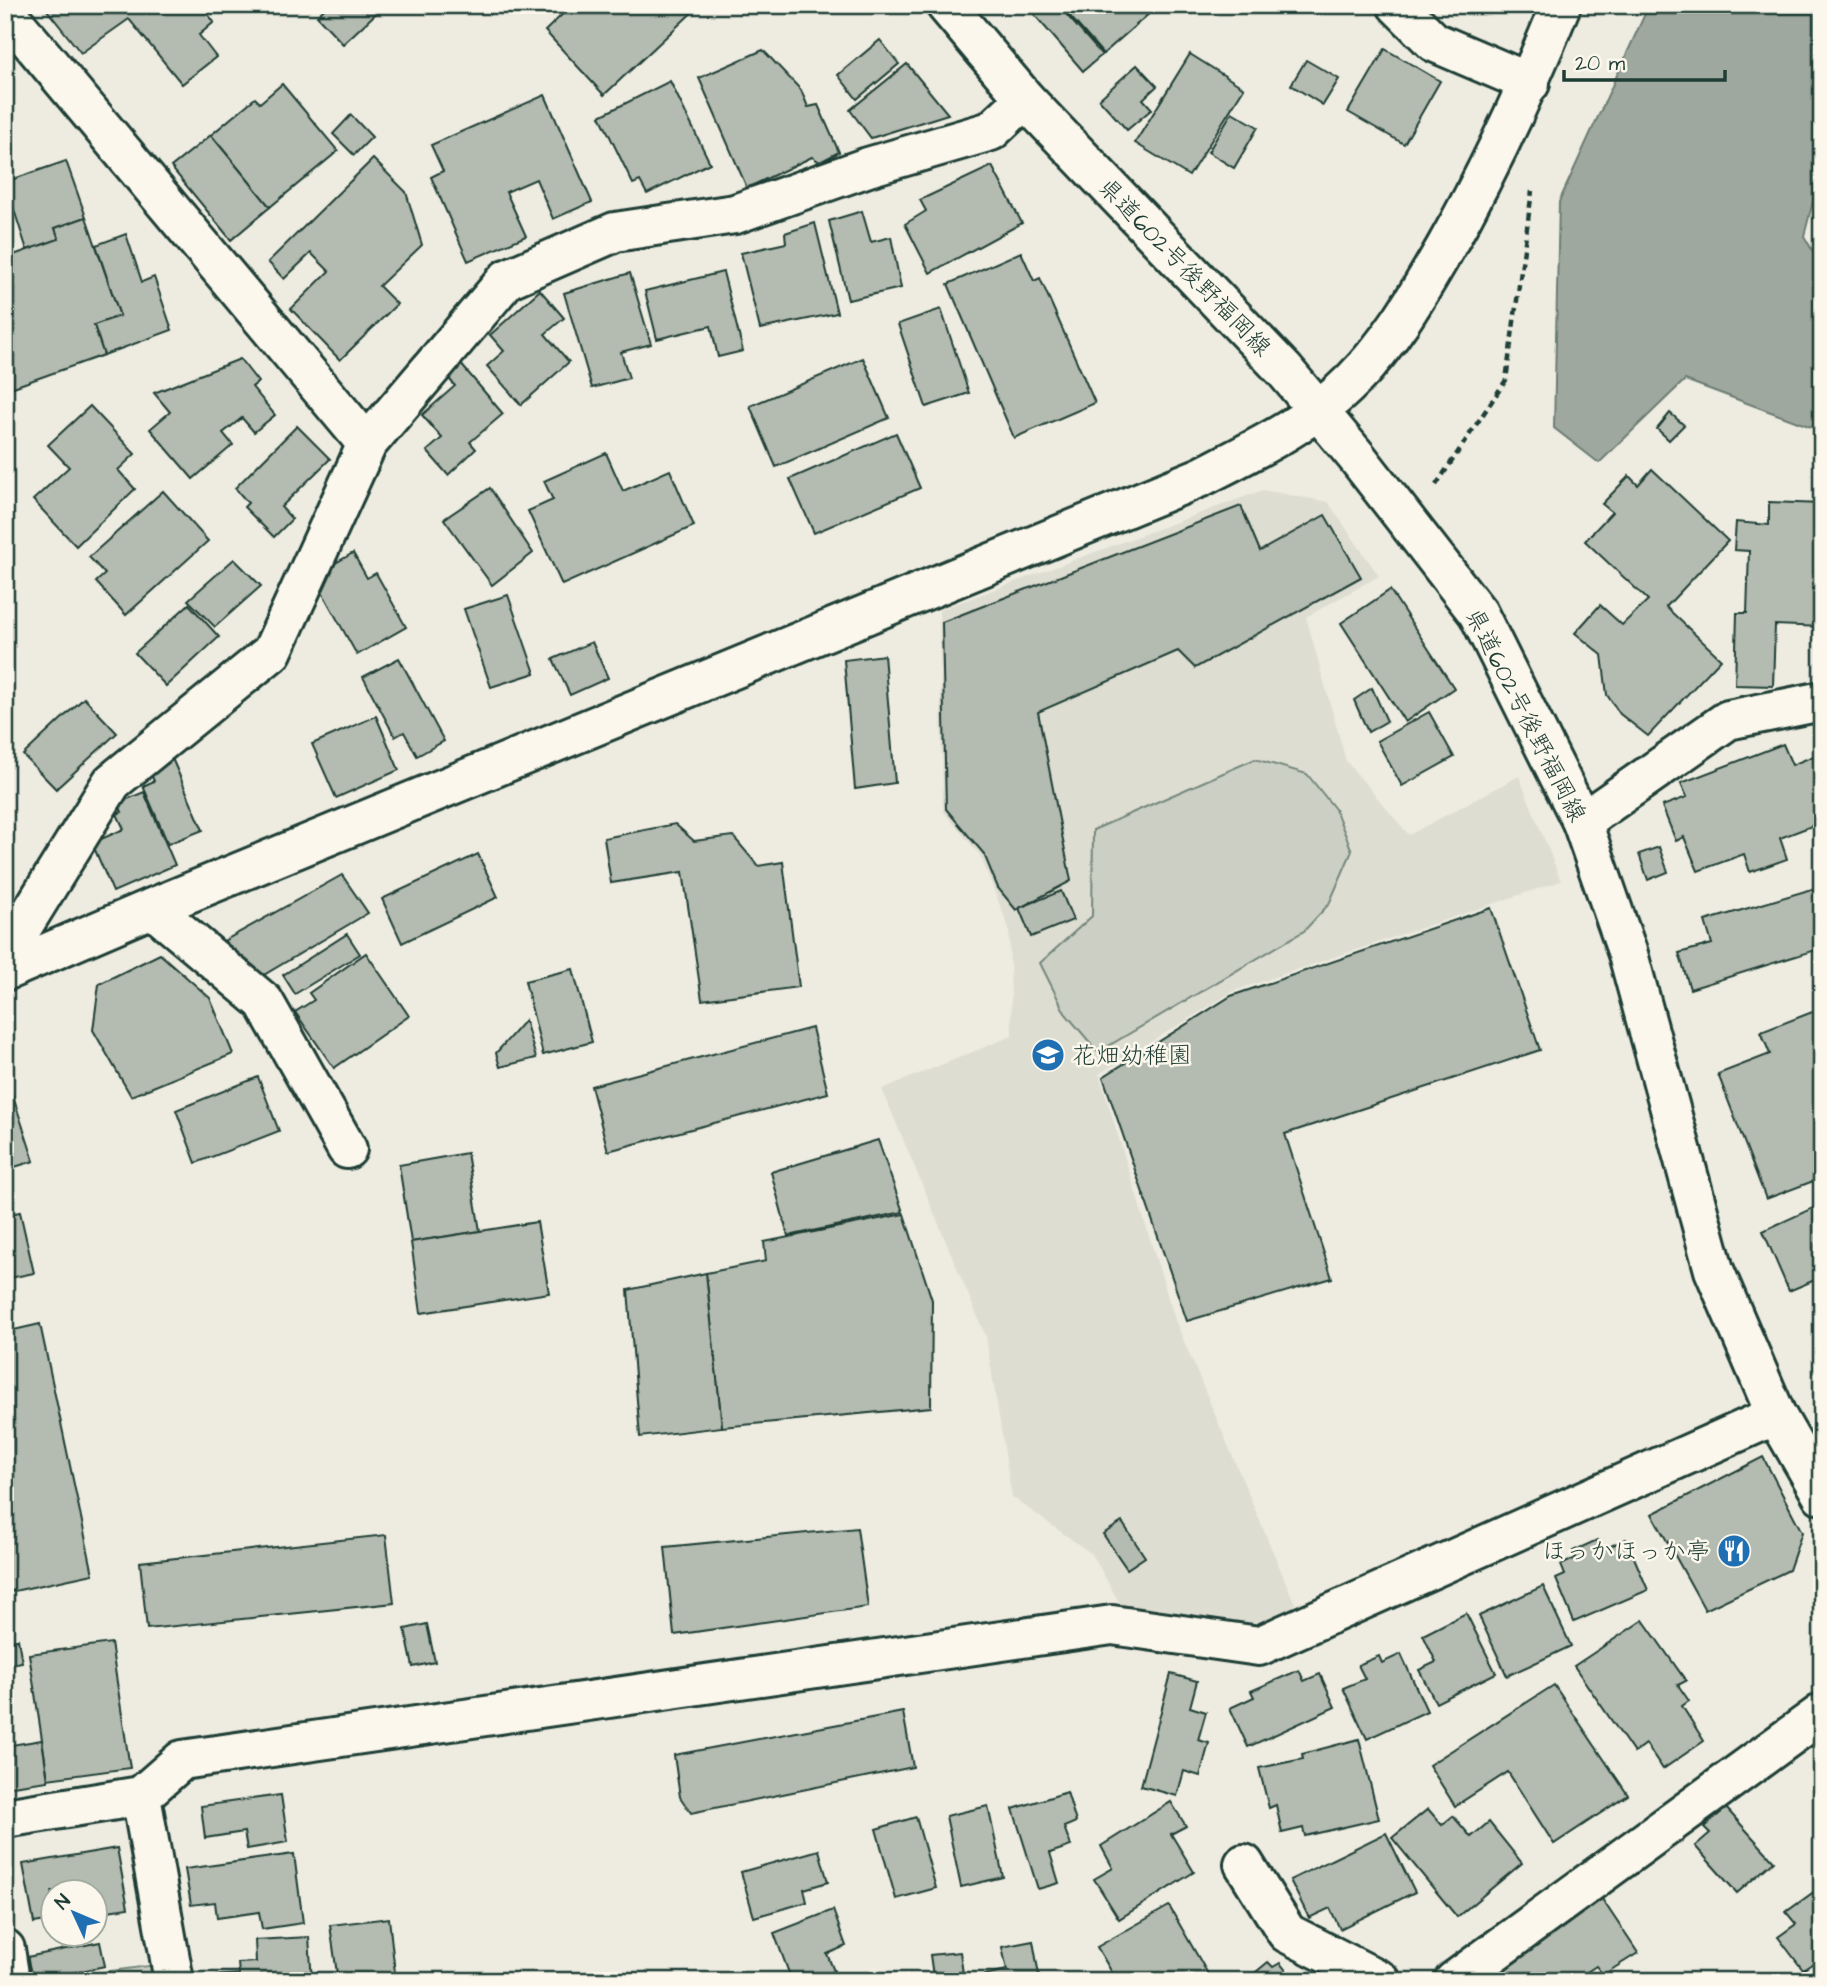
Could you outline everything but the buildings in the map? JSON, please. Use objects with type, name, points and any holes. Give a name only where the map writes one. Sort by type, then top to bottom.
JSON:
[{"type":"street","name":"県道602号後野福岡線","points":[[946,5],[1025,99],[1285,371],[1318,409],[1478,613],[1582,822],[1628,954],[1714,1270],[1776,1415],[1822,1495]]},
{"type":"street","points":[[1398,5],[1434,42],[1530,83]]},
{"type":"street","points":[[5,971],[152,908],[1201,477],[1273,440],[1352,381],[1405,317],[1477,191],[1530,83],[1561,5]]},
{"type":"street","points":[[5,11],[367,444]]},
{"type":"street","points":[[5,955],[112,782],[272,652],[367,444],[507,279],[615,232],[735,214],[868,167],[991,131],[1025,99]]},
{"type":"street","points":[[1582,822],[1728,720],[1822,701]]},
{"type":"street","points":[[152,908],[264,1002],[347,1149]]},
{"type":"street","points":[[5,1818],[141,1796],[183,1760],[1112,1625],[1259,1646],[1776,1415]]},
{"type":"street","points":[[1454,1981],[1822,1713]]},
{"type":"street","points":[[141,1796],[174,1981]]},
{"type":"street","points":[[1244,1864],[1287,1933],[1381,1981]]},
{"type":"street","points":[[5,1949],[10,1981]]},
{"type":"path","points":[[1446,474],[1506,380],[1533,187]]},
{"type":"shaded area","points":[[1649,5],[1822,5],[1822,167],[1804,236],[1822,267],[1822,431],[1685,380],[1599,463],[1554,428],[1559,202]]},
{"type":"shaded area","name":"花畑幼稚園","points":[[1263,490],[1328,502],[1379,576],[1306,617],[1346,761],[1409,835],[1519,776],[1561,881],[1234,991],[1099,1074],[1175,1320],[1295,1604],[1262,1634],[1124,1611],[1092,1554],[1012,1497],[986,1337],[882,1089],[1012,1036],[1009,928],[980,855],[943,811],[939,610]]},
{"type":"shaded area","points":[[1255,759],[1307,774],[1335,809],[1352,851],[1329,904],[1304,931],[1098,1052],[1065,1013],[1040,963],[1092,916],[1093,830]]},
{"type":"shaded area","points":[[171,1963],[174,1981],[35,1981]]},
{"type":"place","name":"花畑幼稚園","points":[[1048,1055]]},
{"type":"place","name":"ほっかほっか亭","points":[[1734,1551]]}]
